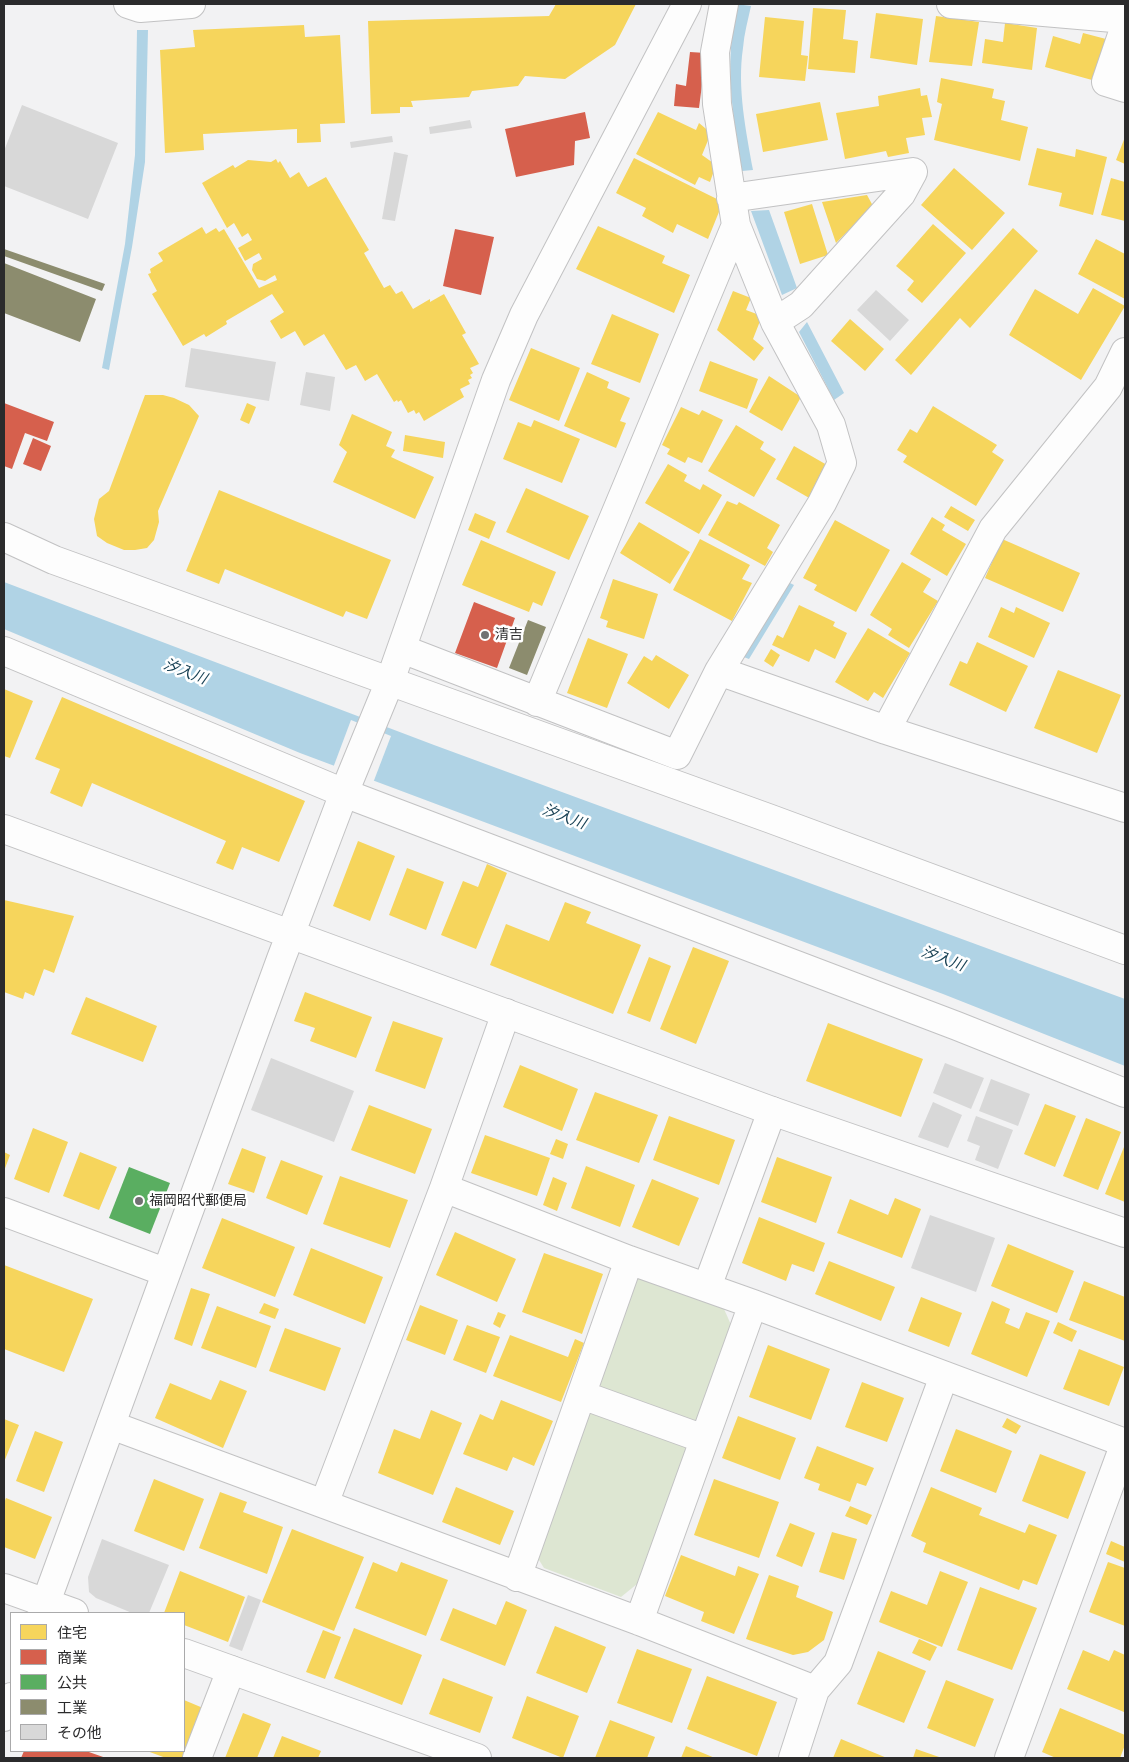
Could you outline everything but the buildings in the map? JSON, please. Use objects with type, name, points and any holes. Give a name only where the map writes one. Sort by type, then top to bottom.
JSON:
[{"type":"street","points":[[128,4],[140,8],[191,4]]},
{"type":"street","points":[[43,1608],[290,934],[402,649],[496,380],[524,316],[687,4]]},
{"type":"street","points":[[402,649],[676,755],[719,671],[822,503],[842,463],[830,425],[775,322],[736,225],[718,104],[715,52],[724,4]]},
{"type":"street","points":[[950,4],[1125,19]]},
{"type":"street","points":[[1125,26],[1106,82],[1125,88]]},
{"type":"street","points":[[731,198],[913,172],[901,194],[801,305],[775,322]]},
{"type":"street","points":[[538,702],[736,225]]},
{"type":"street","points":[[886,730],[993,529],[1108,387],[1125,352]]},
{"type":"street","points":[[4,537],[54,560],[771,819],[1125,950]]},
{"type":"street","points":[[4,650],[344,794],[957,1026],[1125,1093]]},
{"type":"street","points":[[719,671],[886,730],[1125,808]]},
{"type":"street","points":[[4,830],[772,1111],[1125,1233]]},
{"type":"street","points":[[324,1504],[444,1188],[506,1013]]},
{"type":"street","points":[[707,1287],[772,1111]]},
{"type":"street","points":[[444,1188],[629,1260],[707,1287],[1125,1443],[1009,1758]]},
{"type":"street","points":[[4,1212],[165,1272]]},
{"type":"street","points":[[517,1577],[629,1260]]},
{"type":"street","points":[[639,1621],[753,1304]]},
{"type":"street","points":[[793,1758],[815,1690],[838,1663],[944,1376]]},
{"type":"street","points":[[582,1395],[704,1439]]},
{"type":"street","points":[[111,1425],[639,1621],[815,1690]]},
{"type":"street","points":[[4,1588],[43,1608],[68,1612]]},
{"type":"street","points":[[185,1653],[435,1751],[477,1758]]},
{"type":"street","points":[[197,1758],[231,1670]]},
{"type":"street","points":[[4,1718],[10,1700]]},
{"type":"green space","points":[[642,1276],[724,1309],[732,1327],[637,1584],[621,1597],[544,1568],[534,1552],[631,1283]]},
{"type":"water","points":[[736,4],[751,6],[745,32],[741,78],[743,109],[753,170],[742,171],[730,78],[731,47]]},
{"type":"water","points":[[137,30],[148,30],[145,162],[132,247],[109,370],[102,368],[125,244],[135,155]]},
{"type":"water","points":[[769,210],[797,288],[782,295],[751,211]]},
{"type":"water","points":[[807,322],[844,393],[834,400],[799,332]]},
{"type":"water","points":[[786,581],[794,585],[749,659],[741,656]]},
{"type":"water","name":"汐入川","points":[[4,582],[434,745],[1125,999],[1125,1066],[943,994],[300,753],[4,629]]},
{"type":"pier","points":[[351,720],[391,736],[373,783],[333,768]]},
{"type":"place","name":"清吉","points":[[485,635]]},
{"type":"place","name":"福岡昭代郵便局","points":[[139,1201]]}]
